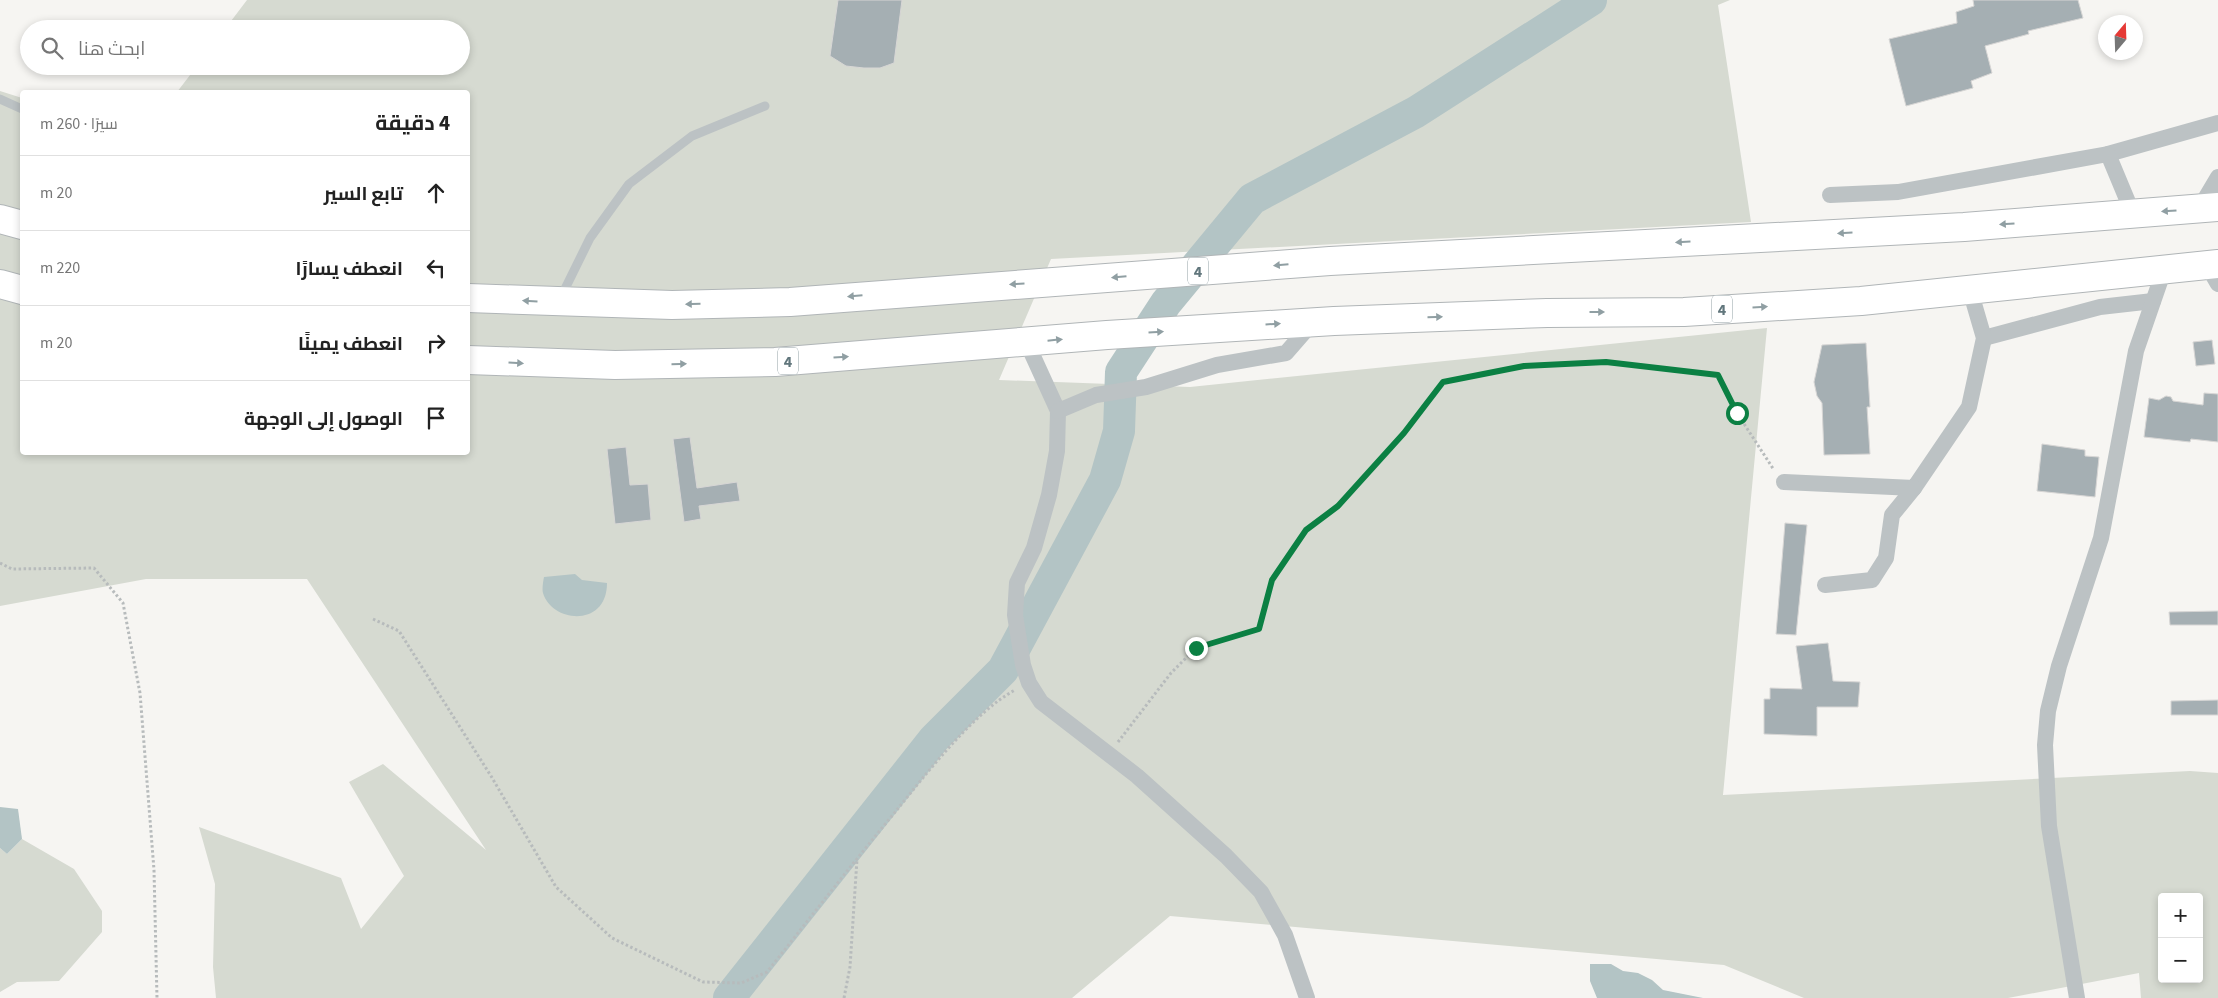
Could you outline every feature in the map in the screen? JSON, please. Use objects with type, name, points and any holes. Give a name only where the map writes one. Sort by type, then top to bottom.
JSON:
[{"type":"highway","name":"4","points":[[470,298],[672,305],[790,302],[1020,283],[1066,282],[1330,261],[1964,227],[2208,208]]},
{"type":"highway","points":[[0,218],[20,223]]},
{"type":"highway","name":"4","points":[[470,360],[615,366],[775,362],[1028,343],[1107,335],[1313,322],[1547,313],[1684,312],[1862,301],[2164,270],[2214,271]]},
{"type":"highway","points":[[0,284],[20,289]]},
{"type":"street","points":[[1830,194],[1898,192],[2108,154],[2218,123]]},
{"type":"street","points":[[2108,154],[2133,214]]},
{"type":"street","points":[[2208,208],[2218,178]]},
{"type":"street","points":[[2077,998],[2049,826],[2045,745],[2048,711],[2059,666],[2101,538],[2134,360],[2164,270]]},
{"type":"street","points":[[1825,585],[1872,580],[1886,558],[1892,514],[1914,488],[1969,407],[1984,338],[1970,290]]},
{"type":"street","points":[[1984,338],[2100,307],[2153,300]]},
{"type":"street","points":[[1058,411],[1096,395],[1146,387],[1217,365],[1286,353],[1313,322]]},
{"type":"street","points":[[1028,343],[1058,411],[1057,451],[1049,495],[1034,548],[1018,583],[1015,615],[1029,683],[1041,702],[1137,776],[1219,850],[1261,892],[1285,934],[1307,998]]},
{"type":"street","points":[[1784,482],[1914,488]]},
{"type":"lane","points":[[0,99],[20,108]]},
{"type":"lane","points":[[559,302],[590,238],[629,184],[692,136],[765,106]]},
{"type":"path","points":[[1109,754],[1171,673],[1196,648],[1259,629],[1272,580],[1306,530],[1338,506],[1404,433],[1443,382],[1524,366],[1606,362],[1718,375],[1737,413],[1770,465],[1784,482]]},
{"type":"path","points":[[0,563],[12,570],[94,568],[122,603],[141,703],[154,870],[157,998]]},
{"type":"path","points":[[373,619],[400,631],[491,776],[556,887],[612,938],[703,982],[741,983],[767,972],[927,772],[969,728],[1004,696],[1029,683]]},
{"type":"path","points":[[844,998],[850,967],[858,858]]},
{"type":"shaded area","points":[[247,0],[1730,0],[1718,5],[1751,222],[1051,259],[999,380],[1190,387],[1767,328],[1723,795],[2190,771],[2218,773],[2218,998],[2141,998],[2139,973],[2008,998],[1804,998],[1724,965],[1170,916],[1072,998],[216,998],[213,967],[215,884],[199,827],[341,878],[361,929],[404,876],[349,782],[383,764],[486,850],[307,579],[146,579],[0,606],[0,91],[20,97],[20,455],[470,455],[470,90],[179,90],[190,75],[470,75],[470,20],[232,20]]},
{"type":"shaded area","points":[[575,574],[582,580],[607,583],[605,598],[598,608],[589,614],[567,615],[548,603],[543,593],[544,577]]},
{"type":"shaded area","points":[[0,807],[18,809],[22,839],[7,854],[0,848]]},
{"type":"shaded area","points":[[22,839],[74,869],[102,911],[102,932],[59,981],[17,982],[0,992],[0,848],[7,854]]},
{"type":"shaded area","points":[[1590,964],[1611,964],[1623,971],[1638,973],[1652,980],[1663,990],[1703,998],[1597,998],[1590,981]]},
{"type":"building","points":[[838,0],[902,0],[894,63],[880,68],[864,68],[846,66],[830,56]]},
{"type":"building","points":[[1973,0],[2078,0],[2083,18],[2028,31],[2029,34],[1985,46],[1992,73],[1971,81],[1973,88],[1906,106],[1889,39],[1957,23],[1956,12],[1974,6]]},
{"type":"building","points":[[2212,340],[2215,364],[2196,366],[2193,342]]},
{"type":"building","points":[[1866,343],[1870,407],[1867,407],[1870,454],[1824,455],[1822,403],[1817,396],[1814,382],[1822,345]]},
{"type":"building","points":[[2204,393],[2218,394],[2218,442],[2191,439],[2190,442],[2144,437],[2149,398],[2159,400],[2166,396],[2171,397],[2173,401],[2203,405]]},
{"type":"building","points":[[690,437],[697,488],[737,482],[740,501],[699,506],[701,519],[684,522],[673,439]]},
{"type":"building","points":[[2042,444],[2085,450],[2085,456],[2099,457],[2095,497],[2037,491]]},
{"type":"building","points":[[626,447],[630,485],[648,484],[651,520],[615,524],[607,449]]},
{"type":"building","points":[[1785,523],[1807,525],[1796,635],[1776,634]]},
{"type":"building","points":[[2218,611],[2218,625],[2170,625],[2169,612]]},
{"type":"building","points":[[1828,643],[1833,681],[1860,682],[1858,707],[1817,707],[1817,736],[1764,734],[1764,699],[1770,699],[1770,688],[1802,689],[1796,646]]},
{"type":"building","points":[[2218,700],[2218,715],[2171,715],[2171,701]]},
{"type":"waterway","points":[[729,998],[934,739],[1003,670],[1105,480],[1119,431],[1121,372],[1166,303],[1252,199],[1416,112],[1591,0]]},
{"type":"route","points":[[1196,648],[1259,629],[1272,580],[1306,530],[1338,506],[1404,433],[1443,382],[1524,366],[1606,362],[1718,375],[1737,413]]}]
